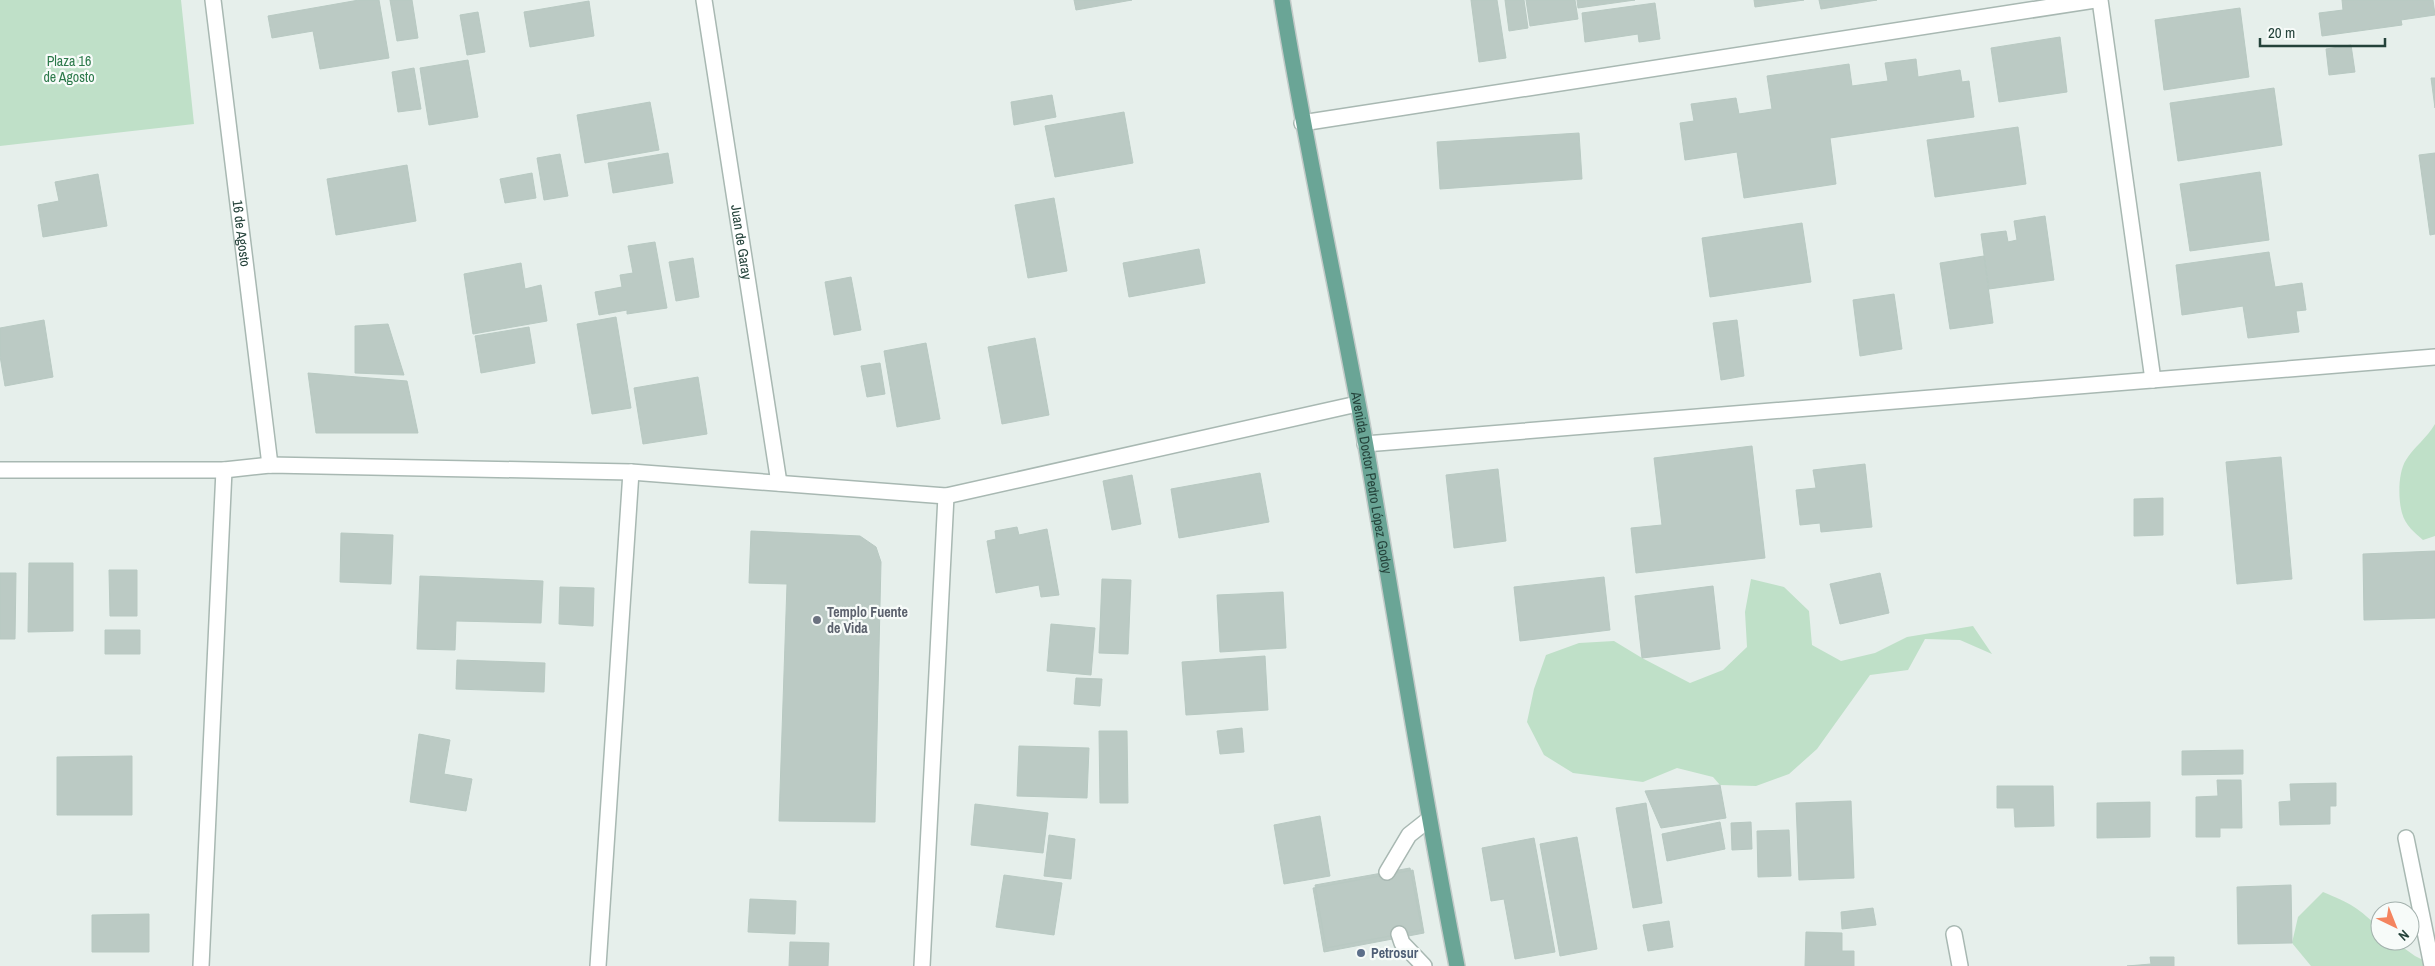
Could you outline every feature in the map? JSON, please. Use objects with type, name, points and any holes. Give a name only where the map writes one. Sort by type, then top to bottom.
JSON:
[{"type":"main road","name":"Avenida Doctor Pedro López Godoy","points":[[1282,0],[1302,123],[1365,444],[1428,820],[1457,966]]},
{"type":"street","name":"16 de Agosto","points":[[213,0],[270,465]]},
{"type":"street","name":"Juan de Garay","points":[[704,0],[779,483]]},
{"type":"street","points":[[1302,123],[2095,0]]},
{"type":"street","points":[[2100,0],[2153,380]]},
{"type":"street","points":[[1365,444],[2435,357]]},
{"type":"street","points":[[0,470],[224,470],[270,465],[632,472],[946,496],[1357,404]]},
{"type":"street","points":[[201,966],[224,470]]},
{"type":"street","points":[[598,966],[632,472]]},
{"type":"street","points":[[922,966],[946,496]]},
{"type":"street","points":[[1387,872],[1409,835],[1428,820]]},
{"type":"street","points":[[2406,838],[2432,966]]},
{"type":"street","points":[[1399,934],[1402,943],[1424,966]]},
{"type":"street","points":[[1954,934],[1960,966]]},
{"type":"green space","name":"Plaza 16 de Agosto","points":[[0,0],[181,0],[194,124],[0,146]]},
{"type":"green space","points":[[2435,424],[2435,536],[2423,540],[2403,517],[2400,500],[2400,478],[2406,460]]},
{"type":"green space","points":[[1751,579],[1784,587],[1809,611],[1812,645],[1841,661],[1875,653],[1907,637],[1973,626],[1992,654],[1960,640],[1925,639],[1908,670],[1870,675],[1817,749],[1789,774],[1756,786],[1720,785],[1713,777],[1677,768],[1643,782],[1573,773],[1544,755],[1527,722],[1534,689],[1546,655],[1579,643],[1614,641],[1690,683],[1723,670],[1747,647],[1745,612]]},
{"type":"green space","points":[[2323,892],[2347,903],[2370,920],[2370,951],[2408,951],[2435,966],[2311,966],[2292,943],[2298,917]]},
{"type":"building","points":[[359,0],[379,0],[389,58],[320,69],[313,31],[272,38],[268,16]]},
{"type":"building","points":[[390,0],[412,0],[418,38],[397,41]]},
{"type":"building","points":[[1074,0],[1132,0],[1076,10]]},
{"type":"building","points":[[1471,0],[1497,0],[1506,58],[1479,62]]},
{"type":"building","points":[[1505,0],[1524,0],[1528,28],[1509,31]]},
{"type":"building","points":[[1526,0],[1575,0],[1578,19],[1530,26]]},
{"type":"building","points":[[1577,0],[1635,0],[1578,8]]},
{"type":"building","points":[[1754,0],[1804,0],[1755,7]]},
{"type":"building","points":[[1819,0],[1877,0],[1821,9]]},
{"type":"building","points":[[2342,0],[2433,0],[2435,15],[2401,20],[2402,25],[2322,36],[2319,13],[2343,10]]},
{"type":"building","points":[[589,1],[594,36],[530,47],[524,12]]},
{"type":"building","points":[[1655,3],[1660,39],[1639,42],[1638,34],[1585,42],[1582,13]]},
{"type":"building","points":[[2240,8],[2249,77],[2164,90],[2155,20]]},
{"type":"building","points":[[478,12],[485,52],[467,55],[460,15]]},
{"type":"building","points":[[2060,37],[2067,92],[1999,102],[1991,48]]},
{"type":"building","points":[[2351,45],[2355,72],[2329,75],[2326,49]]},
{"type":"building","points":[[1916,59],[1918,77],[1960,70],[1962,82],[1969,81],[1974,117],[1830,138],[1836,184],[1744,198],[1737,152],[1685,160],[1680,123],[1694,121],[1691,104],[1736,98],[1739,114],[1772,109],[1767,76],[1849,64],[1852,86],[1888,81],[1885,63]]},
{"type":"building","points":[[468,60],[478,117],[429,125],[420,68]]},
{"type":"building","points":[[414,68],[421,109],[398,112],[392,72]]},
{"type":"building","points":[[2431,78],[2435,78],[2435,108]]},
{"type":"building","points":[[2274,88],[2282,145],[2178,161],[2170,103]]},
{"type":"building","points":[[1052,95],[1056,117],[1014,125],[1011,102]]},
{"type":"building","points":[[650,102],[659,150],[585,163],[577,115]]},
{"type":"building","points":[[1124,112],[1133,163],[1055,177],[1045,126]]},
{"type":"building","points":[[2018,127],[2026,184],[1935,197],[1927,140]]},
{"type":"building","points":[[1579,133],[1582,179],[1440,189],[1437,142]]},
{"type":"building","points":[[668,153],[673,183],[613,193],[608,163]]},
{"type":"building","points":[[2435,153],[2435,234],[2430,235],[2419,155]]},
{"type":"building","points":[[560,154],[568,196],[544,200],[537,158]]},
{"type":"building","points":[[407,165],[416,221],[336,235],[327,179]]},
{"type":"building","points":[[2260,172],[2269,240],[2190,251],[2180,184]]},
{"type":"building","points":[[532,173],[536,198],[505,203],[500,179]]},
{"type":"building","points":[[98,174],[107,226],[43,237],[38,205],[59,201],[55,182]]},
{"type":"building","points":[[1054,198],[1067,271],[1028,278],[1015,205]]},
{"type":"building","points":[[2045,216],[2054,280],[1989,289],[1981,234],[2006,231],[2008,242],[2017,240],[2014,221]]},
{"type":"building","points":[[1802,223],[1811,282],[1710,297],[1702,238]]},
{"type":"building","points":[[655,242],[667,308],[627,314],[627,310],[599,315],[595,292],[622,287],[620,275],[633,273],[628,246]]},
{"type":"building","points":[[1199,249],[1205,283],[1129,297],[1123,263]]},
{"type":"building","points":[[2269,252],[2275,287],[2302,283],[2306,310],[2296,311],[2299,332],[2248,338],[2243,306],[2182,315],[2176,265]]},
{"type":"building","points":[[1984,256],[1993,323],[1950,329],[1940,263]]},
{"type":"building","points":[[693,258],[699,297],[676,301],[669,262]]},
{"type":"building","points":[[521,263],[525,289],[541,285],[547,321],[473,334],[464,274]]},
{"type":"building","points":[[851,277],[861,330],[834,335],[825,282]]},
{"type":"building","points":[[1894,294],[1902,349],[1860,356],[1853,300]]},
{"type":"building","points":[[616,317],[631,408],[592,414],[577,324]]},
{"type":"building","points":[[44,320],[53,377],[5,386],[0,356],[0,328]]},
{"type":"building","points":[[1737,320],[1744,376],[1721,380],[1713,323]]},
{"type":"building","points":[[388,324],[404,375],[355,373],[355,326]]},
{"type":"building","points":[[529,327],[535,363],[481,373],[475,336]]},
{"type":"building","points":[[1035,338],[1049,415],[1002,424],[988,347]]},
{"type":"building","points":[[926,343],[940,419],[897,427],[884,351]]},
{"type":"building","points":[[880,363],[885,394],[867,397],[861,366]]},
{"type":"building","points":[[308,373],[407,381],[418,433],[316,433]]},
{"type":"building","points":[[698,377],[707,434],[643,444],[634,388]]},
{"type":"building","points":[[1752,446],[1765,558],[1636,573],[1631,528],[1662,525],[1654,458]]},
{"type":"building","points":[[2281,457],[2292,579],[2237,584],[2226,462]]},
{"type":"building","points":[[1865,464],[1872,527],[1821,532],[1820,523],[1800,525],[1796,490],[1816,488],[1813,470]]},
{"type":"building","points":[[1498,469],[1506,541],[1454,548],[1446,475]]},
{"type":"building","points":[[1260,473],[1269,522],[1179,538],[1171,489]]},
{"type":"building","points":[[1132,475],[1141,524],[1112,530],[1103,481]]},
{"type":"building","points":[[2163,498],[2163,535],[2134,536],[2134,499]]},
{"type":"building","points":[[1017,527],[1019,535],[1047,529],[1059,595],[1041,597],[1039,585],[996,593],[987,541],[996,539],[995,531]]},
{"type":"building","points":[[751,531],[860,536],[876,547],[881,562],[875,822],[779,821],[787,584],[749,583]]},
{"type":"building","points":[[341,533],[393,535],[391,584],[340,582]]},
{"type":"building","points":[[2435,551],[2435,618],[2364,620],[2363,554]]},
{"type":"building","points":[[29,563],[73,563],[73,631],[28,632]]},
{"type":"building","points":[[109,570],[137,570],[137,616],[110,616]]},
{"type":"building","points":[[0,573],[16,573],[15,639],[0,639]]},
{"type":"building","points":[[1880,573],[1889,613],[1840,624],[1830,584]]},
{"type":"building","points":[[420,576],[543,581],[541,623],[456,621],[455,650],[417,649]]},
{"type":"building","points":[[1604,577],[1610,630],[1520,641],[1514,587]]},
{"type":"building","points":[[1102,579],[1131,580],[1128,654],[1099,653]]},
{"type":"building","points":[[1713,586],[1720,649],[1642,658],[1635,596]]},
{"type":"building","points":[[560,587],[594,588],[593,626],[559,624]]},
{"type":"building","points":[[1283,592],[1286,648],[1220,652],[1217,595]]},
{"type":"building","points":[[1051,624],[1095,628],[1091,675],[1047,671]]},
{"type":"building","points":[[105,630],[140,630],[140,654],[105,654]]},
{"type":"building","points":[[1265,656],[1268,710],[1186,715],[1182,662]]},
{"type":"building","points":[[457,660],[545,663],[544,692],[456,689]]},
{"type":"building","points":[[1076,678],[1102,679],[1100,706],[1074,704]]},
{"type":"building","points":[[1242,728],[1244,752],[1220,754],[1217,731]]},
{"type":"building","points":[[1099,731],[1127,731],[1128,803],[1100,803]]},
{"type":"building","points":[[419,734],[450,740],[444,774],[472,779],[466,811],[410,802]]},
{"type":"building","points":[[1019,746],[1089,748],[1087,798],[1017,796]]},
{"type":"building","points":[[2243,750],[2243,774],[2182,775],[2182,751]]},
{"type":"building","points":[[132,756],[132,815],[57,815],[57,757]]},
{"type":"building","points":[[2217,780],[2241,780],[2242,828],[2220,828],[2220,837],[2196,837],[2196,797],[2218,796]]},
{"type":"building","points":[[2336,783],[2336,806],[2330,806],[2330,824],[2280,825],[2279,802],[2291,801],[2290,784]]},
{"type":"building","points":[[1720,785],[1726,818],[1661,828],[1645,791]]},
{"type":"building","points":[[1997,786],[2053,786],[2054,826],[2015,827],[2014,808],[1997,808]]},
{"type":"building","points":[[1851,801],[1854,878],[1799,880],[1796,803]]},
{"type":"building","points":[[2150,802],[2150,837],[2097,838],[2097,803]]},
{"type":"building","points":[[1646,803],[1662,903],[1633,908],[1616,808]]},
{"type":"building","points":[[975,804],[1048,813],[1043,853],[971,845]]},
{"type":"building","points":[[1320,816],[1330,876],[1284,884],[1274,825]]},
{"type":"building","points":[[1720,822],[1725,849],[1667,861],[1662,834]]},
{"type":"building","points":[[1751,822],[1752,849],[1732,850],[1731,823]]},
{"type":"building","points":[[1789,830],[1791,876],[1758,877],[1757,831]]},
{"type":"building","points":[[1049,835],[1075,839],[1071,879],[1044,876]]},
{"type":"building","points":[[1577,837],[1597,949],[1560,956],[1540,844]]},
{"type":"building","points":[[1534,838],[1555,952],[1515,959],[1504,899],[1491,901],[1482,848]]},
{"type":"building","points":[[1410,868],[1422,930],[1326,948],[1315,885]]},
{"type":"building","points":[[1413,870],[1424,933],[1324,952],[1313,888]]},
{"type":"building","points":[[1004,875],[1062,883],[1054,935],[996,927]]},
{"type":"building","points":[[2291,885],[2292,943],[2238,944],[2237,887]]},
{"type":"building","points":[[750,899],[796,901],[795,934],[748,932]]},
{"type":"building","points":[[1873,908],[1876,925],[1842,929],[1841,912]]},
{"type":"building","points":[[149,914],[149,952],[92,952],[92,915]]},
{"type":"building","points":[[1669,921],[1673,947],[1648,951],[1643,925]]},
{"type":"building","points":[[1806,932],[1842,933],[1842,951],[1854,951],[1854,966],[1805,966]]},
{"type":"building","points":[[790,942],[829,943],[828,966],[789,966]]},
{"type":"building","points":[[2150,957],[2174,957],[2174,966],[2127,966],[2151,964]]},
{"type":"place","name":"Templo Fuente de Vida","points":[[817,620]]},
{"type":"place","name":"Petrosur","points":[[1361,953]]}]
